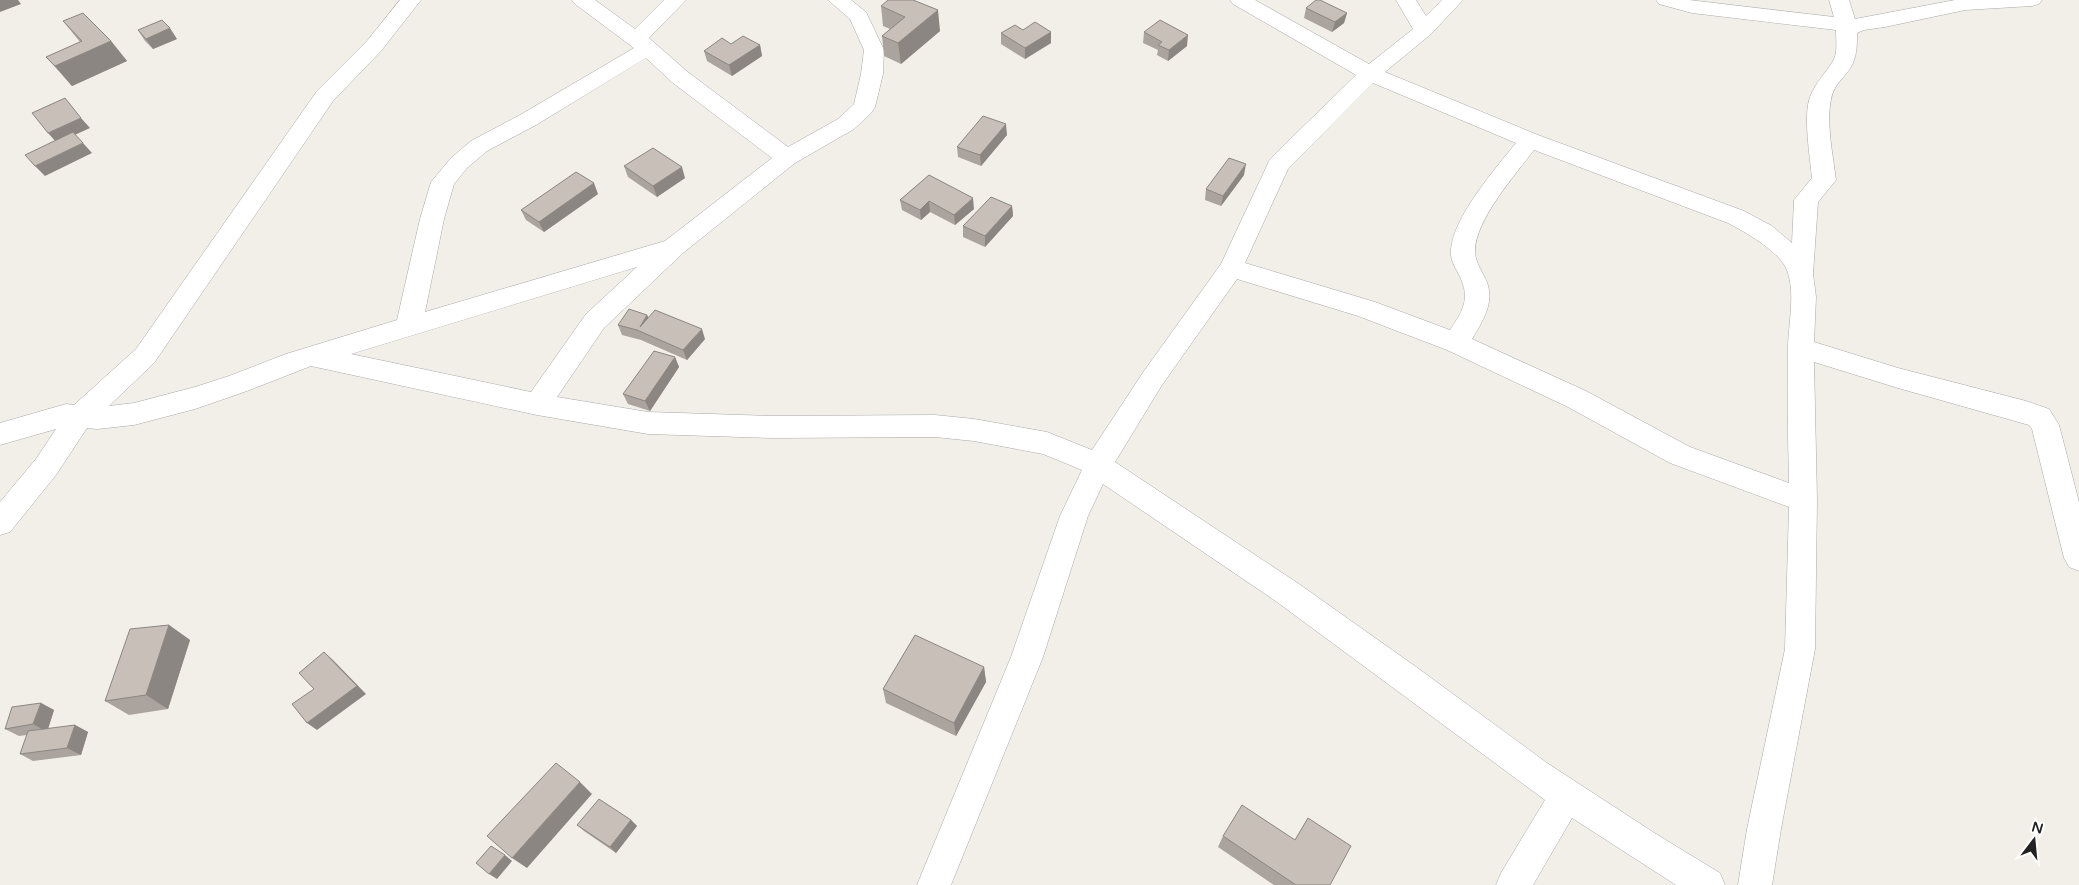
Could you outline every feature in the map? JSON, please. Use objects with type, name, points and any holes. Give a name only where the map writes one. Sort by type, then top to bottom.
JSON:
[{"type":"street","points":[[0,523],[46,467],[79,416],[145,356],[238,225],[297,134],[325,96],[374,46],[411,0]]},
{"type":"street","points":[[582,0],[642,44],[681,78],[786,158]]},
{"type":"street","points":[[409,326],[432,219],[443,182],[459,163],[479,146],[528,120],[642,44],[676,0]]},
{"type":"street","points":[[537,404],[595,321],[674,247],[786,158],[846,124],[864,107],[872,74],[874,50],[858,16],[838,0]]},
{"type":"street","points":[[1240,0],[1370,74],[1530,140],[1736,217],[1764,232],[1793,258],[1801,274]]},
{"type":"street","points":[[1406,0],[1424,30]]},
{"type":"street","points":[[934,885],[1026,657],[1074,516],[1098,465],[1153,378],[1231,268],[1278,165],[1370,74],[1424,30],[1453,0]]},
{"type":"street","points":[[1666,0],[1692,7],[1846,28],[1965,4],[2032,0]]},
{"type":"street","points":[[1754,885],[1800,649],[1803,500],[1801,348],[1803,297],[1801,274],[1804,252],[1806,200],[1824,180],[1819,127],[1820,98],[1826,85],[1843,63],[1847,44],[1846,28],[1839,0]]},
{"type":"street","points":[[1456,343],[1477,305],[1478,291],[1462,256],[1466,234],[1494,187],[1530,140]]},
{"type":"street","points":[[0,434],[66,415],[97,418],[134,414],[195,398],[311,356],[674,247]]},
{"type":"street","points":[[1231,268],[1366,309],[1456,343],[1577,399],[1680,455],[1803,500]]},
{"type":"street","points":[[1801,348],[1898,378],[2026,412],[2038,417],[2045,425],[2079,558]]},
{"type":"street","points":[[311,356],[537,404],[648,423],[772,427],[935,426],[974,430],[1047,443],[1098,465],[1296,599],[1408,679],[1535,774],[1644,846],[1708,885]]},
{"type":"street","points":[[1513,885],[1566,795]]},
{"type":"building","points":[[888,0],[913,0],[938,10],[898,43],[882,36],[905,17],[881,6]]},
{"type":"building","points":[[1316,0],[1320,0],[1347,13],[1335,22],[1306,8]]},
{"type":"building","points":[[83,13],[111,41],[55,66],[46,57],[82,41],[63,21]]},
{"type":"building","points":[[162,20],[170,28],[146,39],[138,30]]},
{"type":"building","points":[[1160,20],[1188,35],[1169,50],[1158,45],[1162,42],[1144,32]]},
{"type":"building","points":[[1035,22],[1051,32],[1025,48],[1001,33],[1015,25],[1023,30]]},
{"type":"building","points":[[743,36],[760,45],[729,65],[704,51],[722,38],[731,44]]},
{"type":"building","points":[[65,98],[81,118],[48,133],[32,113]]},
{"type":"building","points":[[983,116],[1006,124],[980,155],[957,147]]},
{"type":"building","points":[[73,132],[83,143],[35,166],[25,155]]},
{"type":"building","points":[[653,148],[682,167],[653,186],[624,166]]},
{"type":"building","points":[[1229,158],[1246,164],[1223,196],[1206,189]]},
{"type":"building","points":[[576,172],[594,183],[539,222],[521,210]]},
{"type":"building","points":[[929,175],[973,198],[954,215],[929,201],[920,210],[900,200]]},
{"type":"building","points":[[991,197],[1012,206],[985,236],[963,226]]},
{"type":"building","points":[[629,309],[647,315],[640,327],[655,310],[702,329],[683,350],[637,330],[618,325]]},
{"type":"building","points":[[654,351],[675,357],[645,401],[623,394]]},
{"type":"building","points":[[169,625],[146,695],[105,701],[130,629]]},
{"type":"building","points":[[915,635],[984,667],[954,723],[883,689]]},
{"type":"building","points":[[324,652],[357,686],[307,723],[292,704],[314,689],[299,673]]},
{"type":"building","points":[[41,703],[33,724],[5,729],[12,707]]},
{"type":"building","points":[[75,725],[67,748],[20,754],[28,731]]},
{"type":"building","points":[[556,763],[580,782],[512,858],[487,836]]},
{"type":"building","points":[[599,799],[631,820],[610,847],[577,825]]},
{"type":"building","points":[[1242,805],[1295,840],[1308,818],[1351,846],[1330,885],[1296,885],[1223,836]]},
{"type":"building","points":[[491,846],[505,855],[489,874],[476,863]]}]
